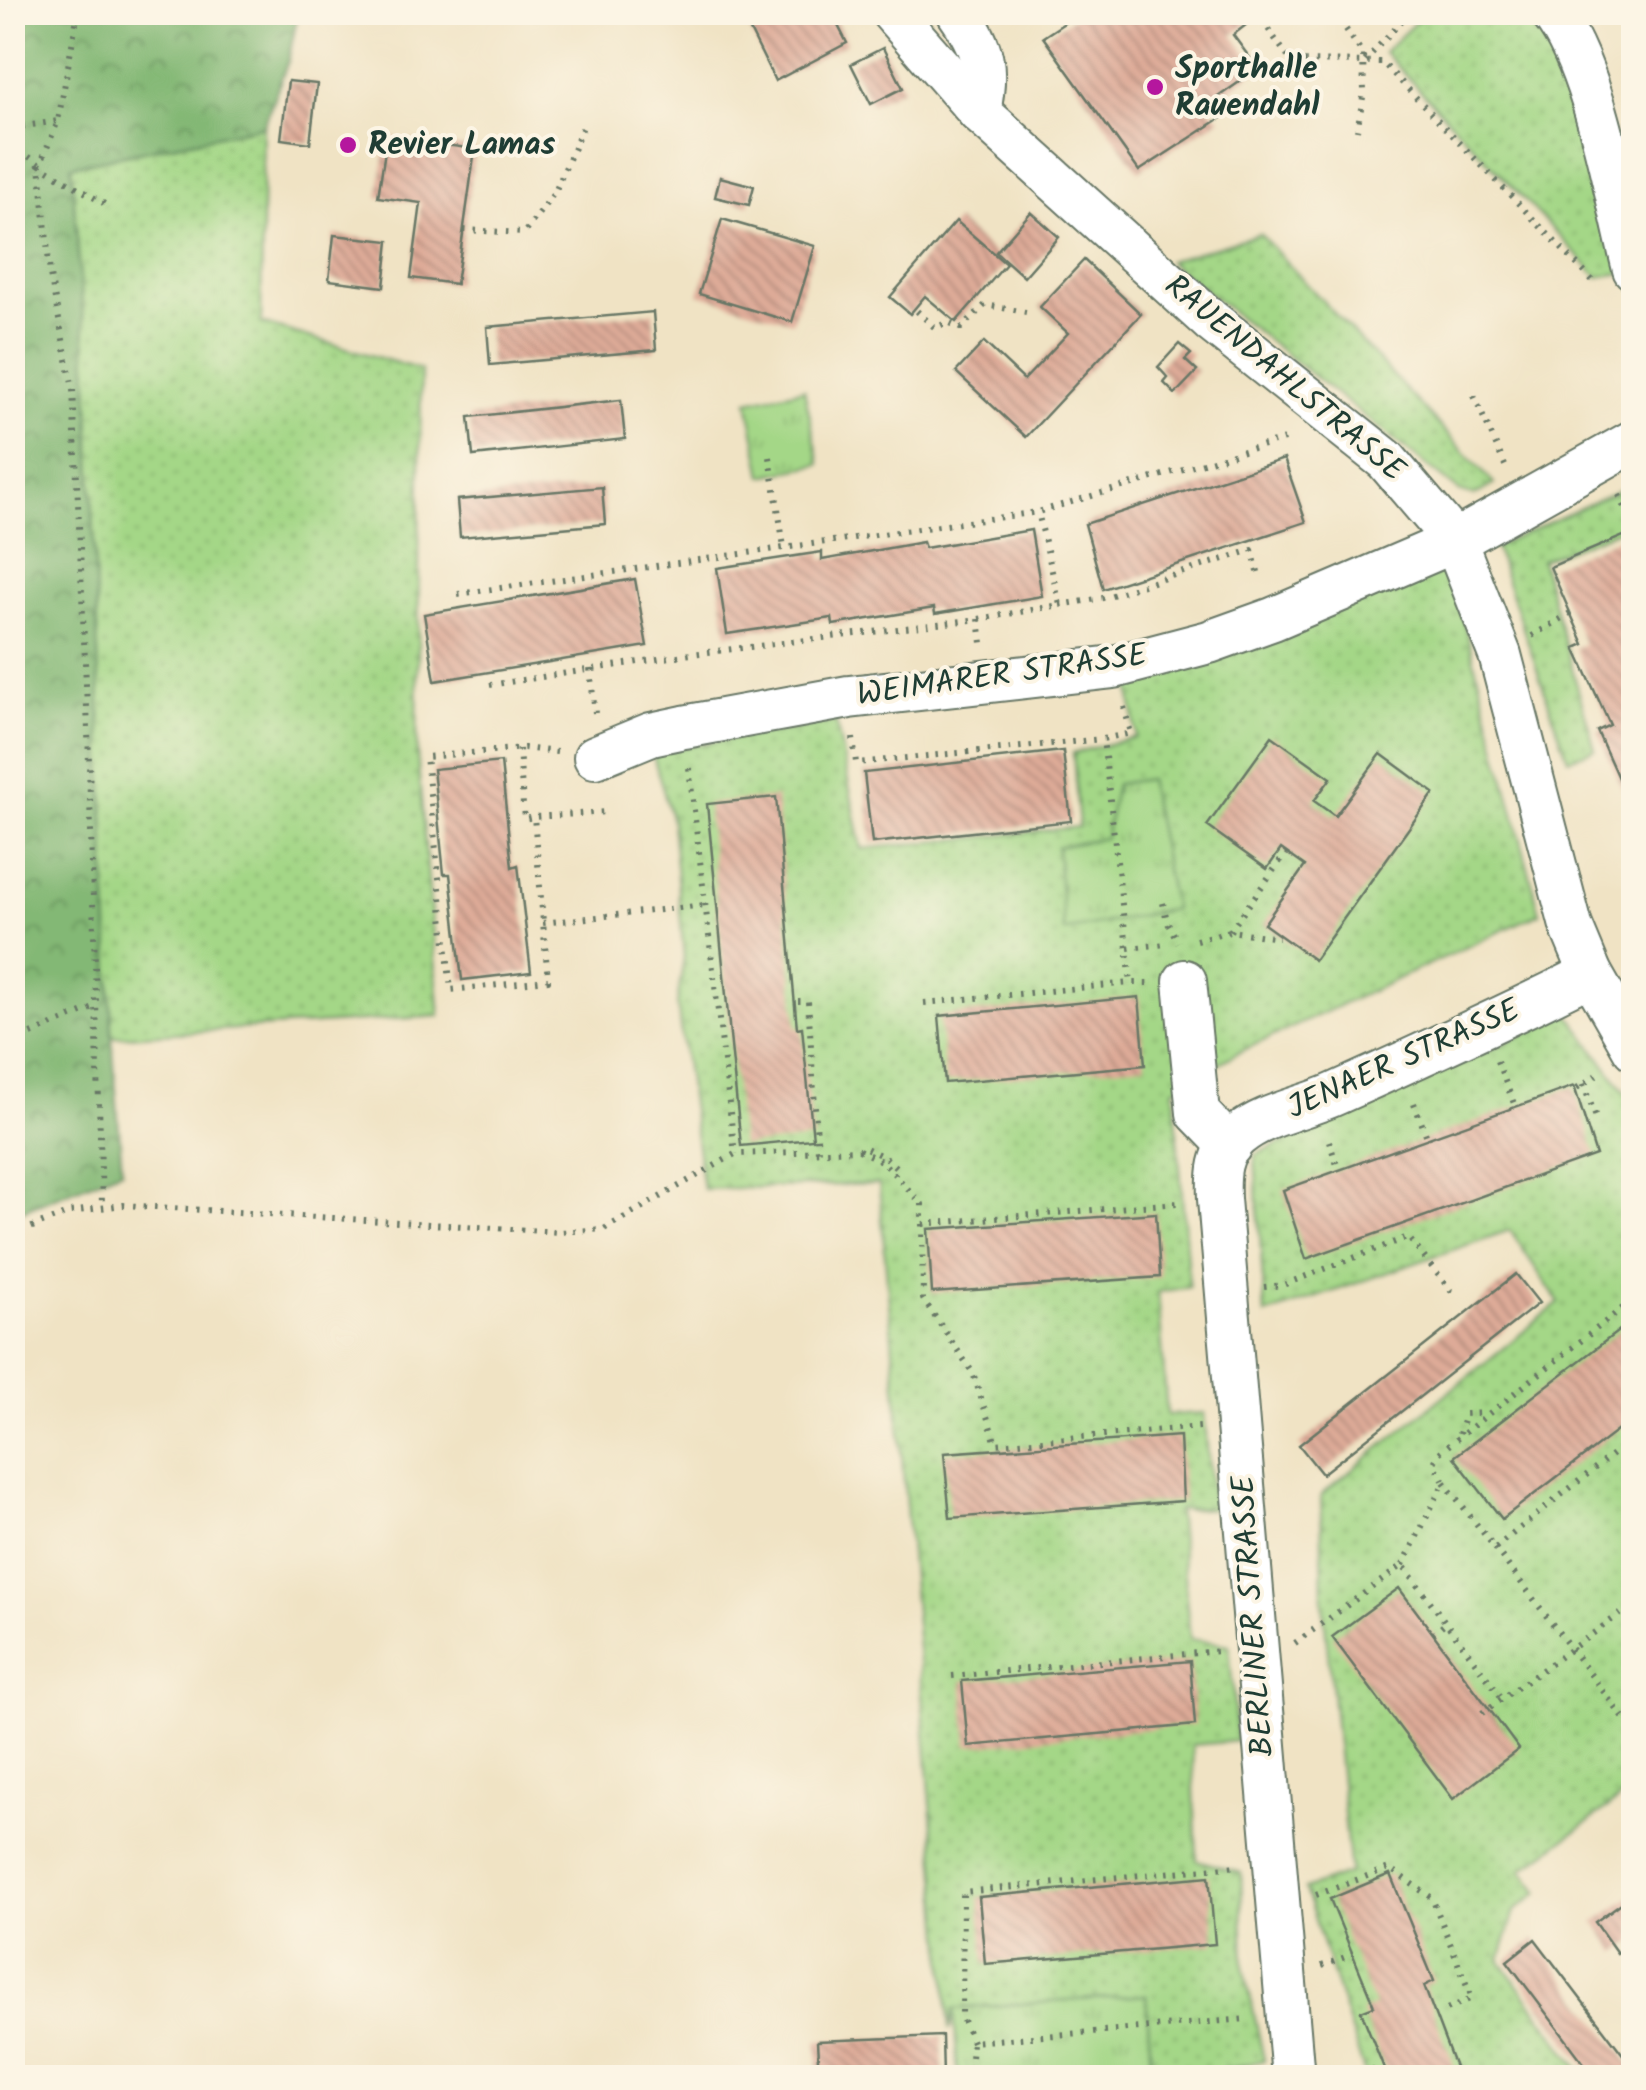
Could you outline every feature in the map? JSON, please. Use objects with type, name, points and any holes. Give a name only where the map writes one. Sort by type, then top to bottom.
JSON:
[{"type":"street","name":"RAUENDAHLSTRASSE","points":[[892,12],[979,112],[1211,321],[1386,460],[1455,541],[1500,656],[1571,926],[1592,974],[1634,1050]]},
{"type":"street","points":[[958,12],[977,40],[985,81],[979,112]]},
{"type":"street","points":[[1551,12],[1562,26],[1592,98],[1621,276]]},
{"type":"street","name":"WEIMARER STRASSE","points":[[595,757],[652,734],[684,727],[850,697],[1114,667],[1209,642],[1455,541],[1634,441]]},
{"type":"street","name":"JENAER STRASSE","points":[[1226,1150],[1259,1123],[1333,1095],[1592,974]]},
{"type":"street","points":[[1185,981],[1198,1112],[1226,1150]]},
{"type":"street","name":"BERLINER STRASSE","points":[[1226,1150],[1218,1178],[1238,1408],[1273,1647],[1273,1863],[1292,2078]]},
{"type":"path","points":[[78,12],[58,121],[40,165],[50,276],[74,389],[102,1206]]},
{"type":"path","points":[[1256,12],[1291,61],[1382,62],[1592,281],[1621,276]]},
{"type":"path","points":[[1334,12],[1365,62],[1358,130]]},
{"type":"path","points":[[1365,62],[1404,18]]},
{"type":"path","points":[[12,128],[58,121]]},
{"type":"path","points":[[464,230],[524,232],[555,192],[585,122]]},
{"type":"path","points":[[12,144],[108,206]]},
{"type":"path","points":[[917,312],[935,328],[948,322],[961,328],[985,305],[1026,312]]},
{"type":"path","points":[[1474,396],[1522,503]]},
{"type":"path","points":[[458,594],[1038,512],[1340,422]]},
{"type":"path","points":[[770,457],[784,547]]},
{"type":"path","points":[[1038,512],[1060,605]]},
{"type":"path","points":[[490,686],[979,619],[1103,598],[1252,550],[1261,585]]},
{"type":"path","points":[[590,670],[595,708]]},
{"type":"path","points":[[684,727],[735,1154]]},
{"type":"path","points":[[856,763],[1104,739],[1131,733]]},
{"type":"path","points":[[1104,739],[1131,983]]},
{"type":"path","points":[[519,749],[524,819],[606,812]]},
{"type":"path","points":[[534,817],[548,980],[451,990],[426,757],[519,749],[595,757]]},
{"type":"path","points":[[1230,931],[1286,853]]},
{"type":"path","points":[[1128,948],[1180,942],[1167,921],[1164,904]]},
{"type":"path","points":[[543,922],[706,905]]},
{"type":"path","points":[[1199,939],[1230,931],[1279,938],[1272,934],[1275,931]]},
{"type":"path","points":[[924,1003],[1185,981]]},
{"type":"path","points":[[798,1001],[808,1001],[818,1152]]},
{"type":"path","points":[[12,1042],[96,1007]]},
{"type":"path","points":[[1583,1084],[1597,1120]]},
{"type":"path","points":[[12,1235],[70,1212],[102,1206],[560,1232],[604,1230],[735,1154],[864,1147],[898,1169],[895,1174],[922,1204],[924,1299],[974,1373],[996,1444],[1202,1427],[1238,1408]]},
{"type":"path","points":[[922,1224],[1219,1199]]},
{"type":"path","points":[[1228,1292],[1283,1285],[1406,1233],[1455,1296]]},
{"type":"path","points":[[1634,1299],[1459,1435],[1434,1463],[1444,1482],[1634,1732]]},
{"type":"path","points":[[1459,1435],[1465,1414],[1487,1413]]},
{"type":"path","points":[[1495,1548],[1634,1437]]},
{"type":"path","points":[[952,1676],[1273,1647],[1402,1564],[1444,1482]]},
{"type":"path","points":[[1402,1564],[1502,1698]]},
{"type":"path","points":[[1482,1713],[1634,1604]]},
{"type":"path","points":[[1433,1634],[1446,1623]]},
{"type":"path","points":[[970,2078],[972,2042],[962,2018],[962,1892],[1273,1863]]},
{"type":"path","points":[[1278,1910],[1389,1868],[1432,1898],[1472,1998],[1440,2012]]},
{"type":"path","points":[[972,2042],[1288,2015]]},
{"type":"path","points":[[1353,2078],[1383,2065]]},
{"type":"green space","points":[[13,12],[298,13],[288,61],[263,126],[71,166],[88,377],[112,1037],[122,1170],[13,1214]]},
{"type":"green space","points":[[1425,13],[1532,13],[1557,52],[1623,273],[1598,277],[1384,52]]},
{"type":"green space","points":[[263,126],[261,323],[421,370],[417,753],[440,1016],[112,1037],[88,378],[71,166]]},
{"type":"green space","points":[[1260,234],[1494,484],[1474,496],[1459,491],[1168,261]]},
{"type":"green space","points":[[804,389],[820,464],[763,476],[748,401]]},
{"type":"green space","points":[[1633,484],[1633,524],[1541,560],[1595,749],[1568,759],[1495,547]]},
{"type":"green space","points":[[1449,565],[1540,913],[1239,1052],[1174,1089],[1189,1287],[1158,1292],[1167,1415],[1204,1413],[1213,1508],[1178,1510],[1190,1639],[1229,1645],[1237,1741],[1192,1745],[1197,1860],[1241,1873],[1244,1967],[1264,2060],[1218,2072],[1218,2077],[1152,2077],[1146,1996],[954,2009],[950,2030],[879,1184],[703,1189],[677,1004],[684,957],[672,821],[652,752],[836,722],[862,849],[1079,827],[1073,753],[1136,737],[1128,671]]},
{"type":"green space","points":[[1148,779],[1174,909],[1064,931],[1057,847],[1105,838],[1116,784]]},
{"type":"green space","points":[[1569,1014],[1633,1104],[1633,1789],[1522,1870],[1539,1892],[1515,1911],[1500,1960],[1585,2077],[1366,2077],[1305,1889],[1350,1873],[1323,1603],[1321,1495],[1559,1303],[1510,1230],[1265,1315],[1255,1155]]},
{"type":"green space","points":[[1146,1995],[1152,2077],[958,2077],[954,2009]]},
{"type":"building","points":[[741,12],[831,12],[847,43],[775,81]]},
{"type":"building","name":"Sporthalle Rauendahl","points":[[1081,12],[1245,12],[1251,21],[1233,35],[1258,69],[1205,106],[1221,118],[1139,171],[1043,37]]},
{"type":"building","points":[[883,48],[903,88],[871,104],[851,64]]},
{"type":"building","points":[[288,81],[317,84],[310,143],[281,139]]},
{"type":"building","points":[[387,137],[475,149],[456,284],[411,278],[421,203],[378,197]]},
{"type":"building","points":[[720,177],[754,186],[749,205],[715,197]]},
{"type":"building","points":[[1031,212],[1059,237],[1024,277],[996,252]]},
{"type":"building","points":[[722,219],[815,246],[792,322],[699,294]]},
{"type":"building","points":[[956,221],[1006,264],[956,322],[925,296],[910,314],[890,297]]},
{"type":"building","points":[[334,235],[389,241],[384,287],[329,280]]},
{"type":"building","points":[[1084,260],[1141,314],[1026,437],[956,372],[984,342],[1024,380],[1068,333],[1040,307]]},
{"type":"building","points":[[653,312],[656,350],[490,365],[487,327]]},
{"type":"building","points":[[1179,344],[1191,354],[1185,360],[1197,371],[1175,394],[1164,383],[1168,378],[1158,367]]},
{"type":"building","points":[[621,400],[625,439],[473,456],[469,417]]},
{"type":"building","points":[[1284,459],[1306,522],[1103,589],[1085,524]]},
{"type":"building","points":[[602,487],[605,524],[460,537],[457,500]]},
{"type":"building","points":[[1031,530],[1042,596],[935,614],[934,608],[833,625],[832,618],[727,634],[717,568],[822,552],[822,560],[923,542],[925,548]]},
{"type":"building","points":[[1628,534],[1634,547],[1634,814],[1597,731],[1610,725],[1575,648],[1584,644],[1550,567]]},
{"type":"building","points":[[635,579],[647,646],[435,681],[424,614]]},
{"type":"building","points":[[1272,736],[1331,778],[1314,801],[1335,816],[1381,754],[1434,793],[1314,960],[1264,924],[1305,866],[1281,849],[1267,869],[1207,826]]},
{"type":"building","points":[[1063,751],[1071,821],[872,843],[864,773]]},
{"type":"building","points":[[501,762],[512,867],[518,865],[531,972],[462,980],[450,874],[444,874],[433,769]]},
{"type":"building","points":[[776,797],[797,1028],[802,1027],[813,1139],[741,1146],[707,804]]},
{"type":"building","points":[[1139,997],[1145,1065],[945,1083],[939,1016]]},
{"type":"building","points":[[1574,1086],[1596,1155],[1306,1259],[1283,1190]]},
{"type":"building","points":[[1156,1213],[1160,1277],[932,1293],[928,1229]]},
{"type":"building","points":[[1516,1274],[1539,1303],[1322,1474],[1299,1445]]},
{"type":"building","points":[[1634,1319],[1634,1418],[1502,1519],[1454,1457]]},
{"type":"building","points":[[1180,1436],[1183,1501],[950,1518],[944,1453]]},
{"type":"building","points":[[1399,1588],[1519,1749],[1453,1799],[1332,1637]]},
{"type":"building","points":[[1190,1661],[1195,1725],[968,1746],[962,1681]]},
{"type":"building","points":[[1390,1874],[1434,1981],[1424,1986],[1459,2078],[1388,2078],[1361,2011],[1374,2006],[1330,1899]]},
{"type":"building","points":[[1209,1876],[1215,1944],[985,1964],[979,1897]]},
{"type":"building","points":[[1634,1894],[1634,1941],[1617,1953],[1595,1922]]},
{"type":"building","points":[[1535,1939],[1634,2069],[1634,2078],[1595,2078],[1507,1961]]},
{"type":"building","points":[[942,2036],[943,2078],[908,2078],[908,2073],[819,2078],[817,2041]]},
{"type":"place","name":"Sporthalle Rauendahl","points":[[1155,87]]},
{"type":"place","name":"Revier Lamas","points":[[348,145]]}]
